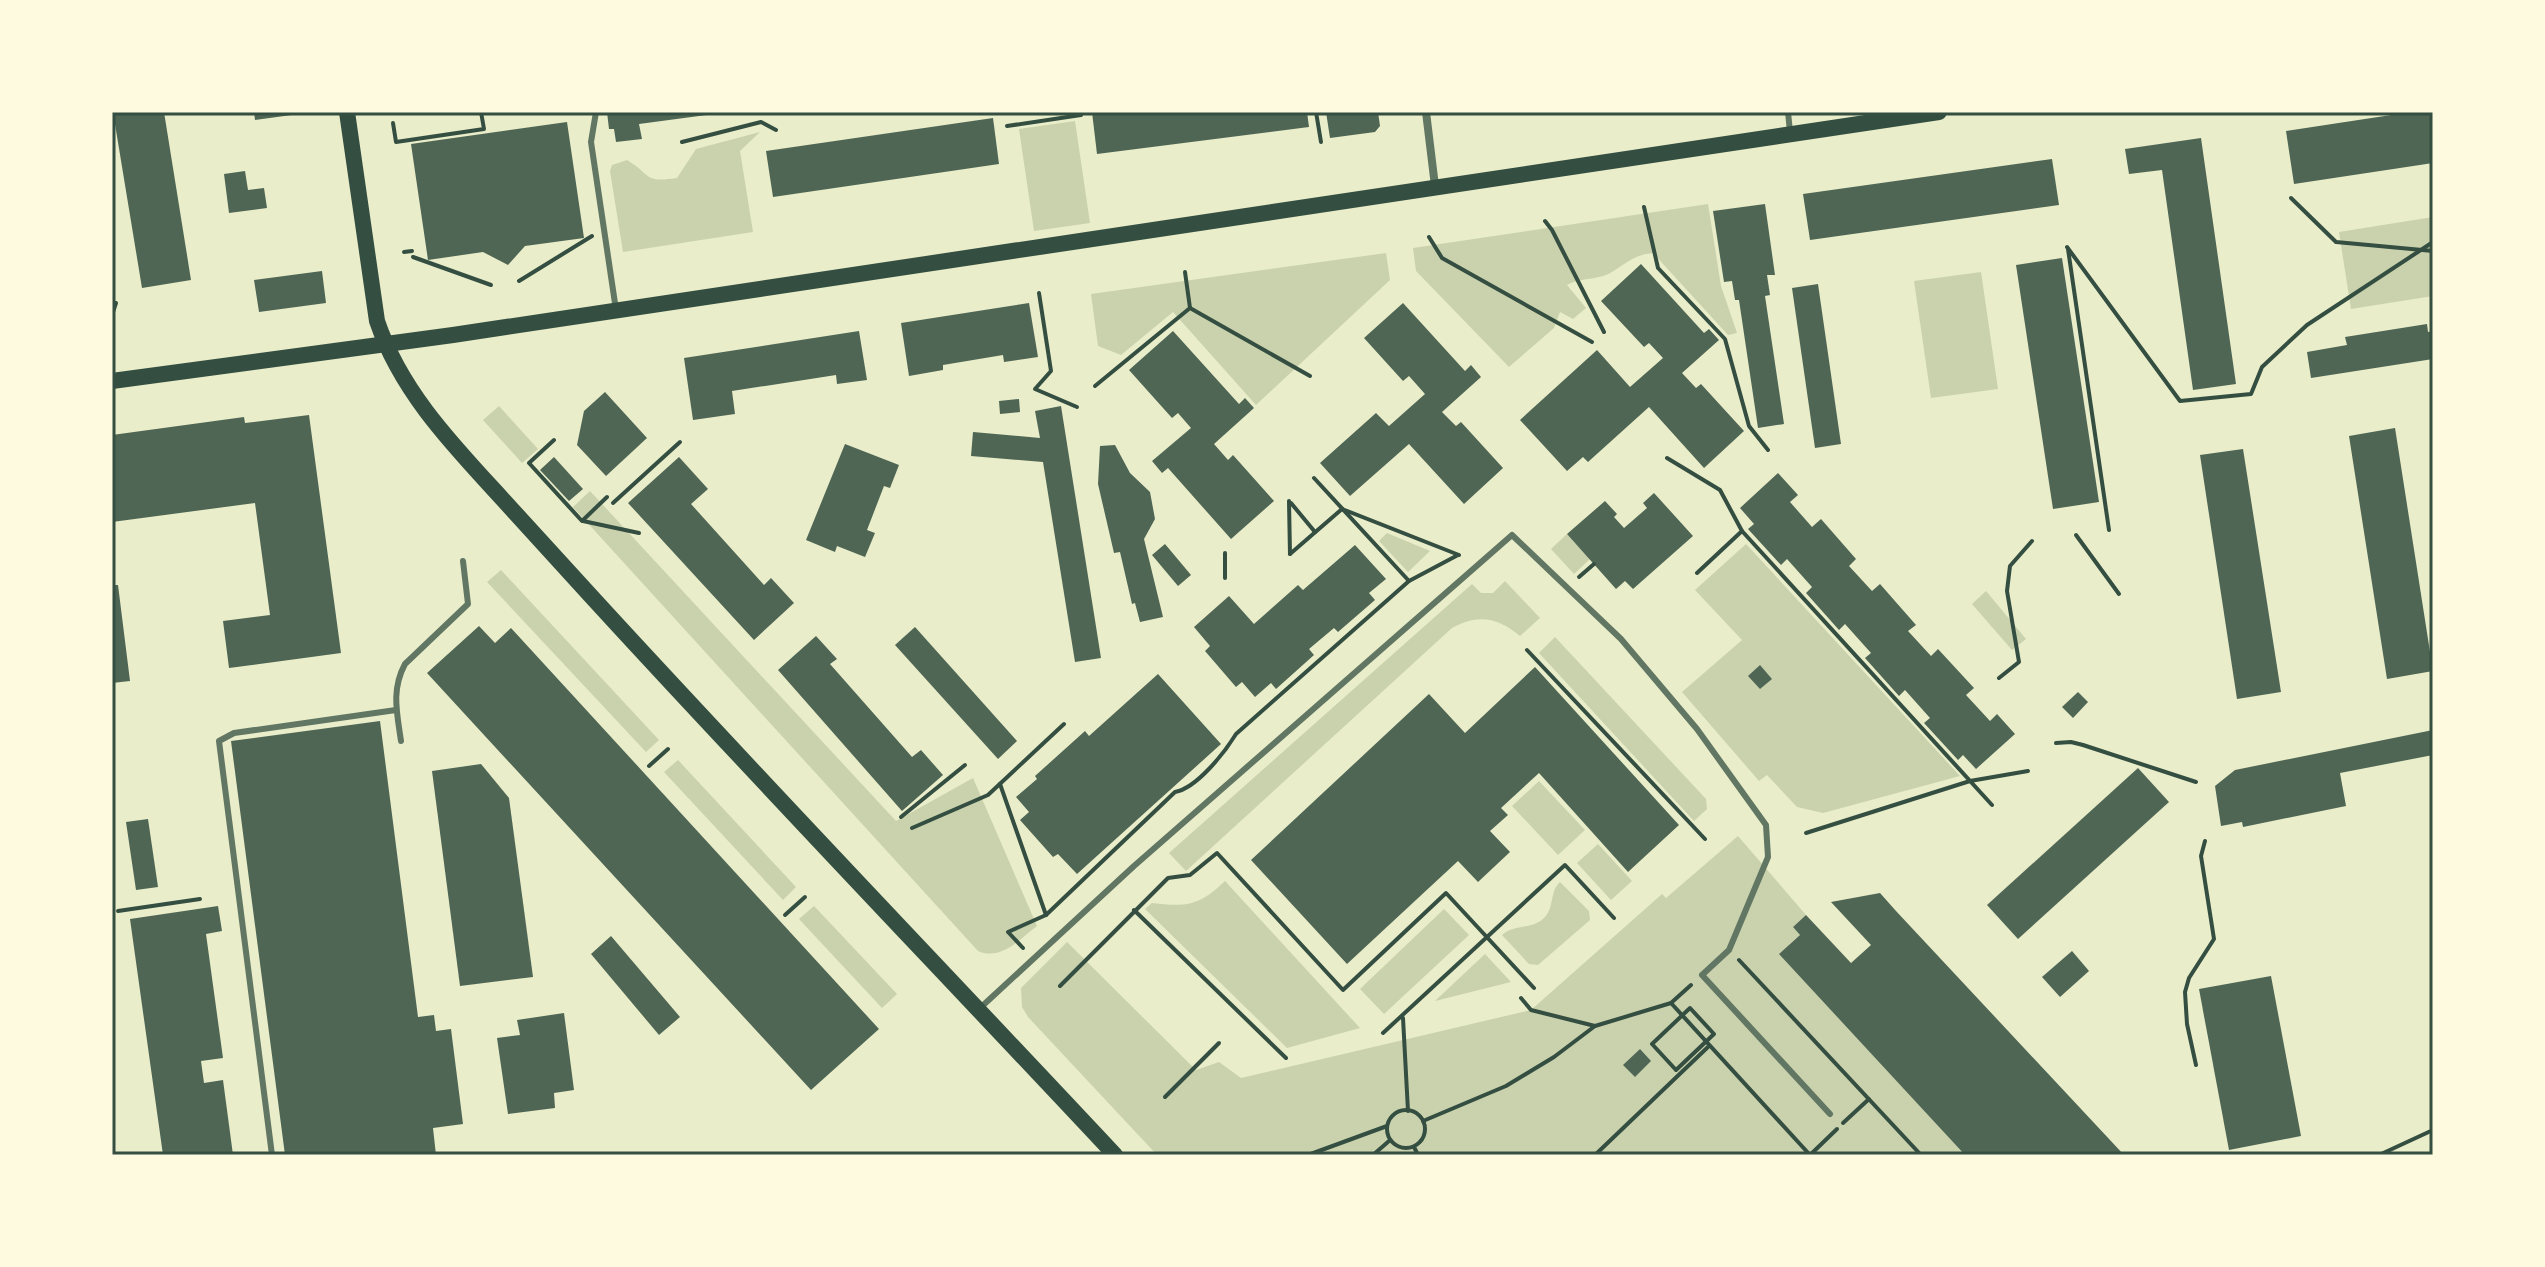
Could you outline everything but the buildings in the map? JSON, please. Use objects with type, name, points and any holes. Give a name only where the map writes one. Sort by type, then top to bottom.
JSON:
[{"type":"main road","points":[[347,112],[373,301],[385,344],[404,379],[450,442],[696,711],[1115,1155]]},
{"type":"main road","points":[[112,381],[616,310],[1791,134],[1883,116],[1939,112]]},
{"type":"street","points":[[1426,112],[1435,186]]},
{"type":"lane","points":[[596,112],[591,142],[616,310]]},
{"type":"lane","points":[[1788,112],[1791,134]]},
{"type":"lane","points":[[979,1009],[1134,866],[1512,535],[1621,639],[1697,729],[1766,825],[1768,857],[1729,950],[1702,975],[1830,1114]]},
{"type":"lane","points":[[401,741],[395,693],[399,676],[405,664],[468,604],[463,561]]},
{"type":"lane","points":[[272,1155],[219,741],[234,733],[396,710]]},
{"type":"path","points":[[393,123],[396,142],[484,129],[481,112]]},
{"type":"path","points":[[1316,112],[1321,142]]},
{"type":"path","points":[[1007,126],[1081,115]]},
{"type":"path","points":[[682,142],[761,122],[776,130]]},
{"type":"path","points":[[2291,198],[2336,242],[2433,251]]},
{"type":"path","points":[[1644,207],[1658,268],[1725,339],[1749,426],[1768,450]]},
{"type":"path","points":[[1545,221],[1604,332]]},
{"type":"path","points":[[519,281],[604,229]]},
{"type":"path","points":[[1429,237],[1442,258],[1592,342]]},
{"type":"path","points":[[2109,530],[2067,247],[2180,401],[2251,394],[2262,367],[2307,325],[2433,242]]},
{"type":"path","points":[[404,252],[412,251]]},
{"type":"path","points":[[413,257],[491,285]]},
{"type":"path","points":[[1185,272],[1190,308]]},
{"type":"path","points":[[1039,293],[1051,371],[1035,389],[1077,407]]},
{"type":"path","points":[[112,315],[116,303]]},
{"type":"path","points":[[1190,308],[1310,376]]},
{"type":"path","points":[[1095,386],[1190,308]]},
{"type":"path","points":[[554,440],[529,463],[582,521],[639,533]]},
{"type":"path","points":[[613,503],[680,442]]},
{"type":"path","points":[[1667,458],[1720,490],[1742,531],[1992,805]]},
{"type":"path","points":[[1314,478],[1409,581]]},
{"type":"path","points":[[582,521],[607,497]]},
{"type":"path","points":[[1315,532],[1289,501],[1290,554],[1342,509]]},
{"type":"path","points":[[1023,948],[1008,932],[1046,915],[1175,792],[1185,790],[1226,751],[1236,734],[1409,581],[1458,555],[1342,509]]},
{"type":"path","points":[[1697,573],[1742,531]]},
{"type":"path","points":[[2076,535],[2119,594]]},
{"type":"path","points":[[1999,678],[2019,662],[2007,591],[2010,566],[2032,541]]},
{"type":"path","points":[[1225,553],[1225,578]]},
{"type":"path","points":[[1568,587],[1594,564]]},
{"type":"path","points":[[1527,650],[1705,839]]},
{"type":"path","points":[[912,828],[988,795],[1064,724]]},
{"type":"path","points":[[2056,743],[2083,745],[2196,782]]},
{"type":"path","points":[[649,766],[668,749]]},
{"type":"path","points":[[901,817],[965,765]]},
{"type":"path","points":[[1806,833],[1970,781],[2028,771]]},
{"type":"path","points":[[1000,784],[1046,915]]},
{"type":"path","points":[[2196,1065],[2184,1003],[2189,978],[2214,939],[2201,856],[2205,841]]},
{"type":"path","points":[[1060,986],[1168,878],[1190,875],[1217,853],[1343,990],[1446,893],[1534,988]]},
{"type":"path","points":[[1383,1033],[1565,865],[1614,918]]},
{"type":"path","points":[[785,915],[805,897]]},
{"type":"path","points":[[118,911],[200,899]]},
{"type":"path","points":[[1134,910],[1286,1058]]},
{"type":"path","points":[[1729,950],[1921,1155]]},
{"type":"path","points":[[1423,1121],[1506,1086],[1554,1057],[1595,1026],[1671,1003],[1702,975]]},
{"type":"path","points":[[1521,998],[1531,1010],[1595,1026]]},
{"type":"path","points":[[1671,1003],[1810,1155],[1869,1099]]},
{"type":"path","points":[[1595,1155],[1708,1043],[1714,1034],[1690,1008],[1652,1044],[1676,1070],[1708,1043]]},
{"type":"path","points":[[1402,1016],[1408,1111]]},
{"type":"path","points":[[1165,1097],[1219,1043]]},
{"type":"path","points":[[1308,1155],[1387,1126],[1397,1113],[1414,1112],[1423,1121],[1424,1133],[1414,1147],[1403,1148],[1390,1140],[1387,1126]]},
{"type":"path","points":[[2379,1155],[2433,1130]]},
{"type":"path","points":[[1373,1155],[1390,1140]]},
{"type":"path","points":[[1414,1147],[1418,1155]]},
{"type":"green space","points":[[1075,121],[1090,223],[1034,231],[1019,129]]},
{"type":"green space","points":[[760,132],[740,151],[753,232],[623,252],[610,171],[612,165],[627,160],[653,178],[677,178],[696,149]]},
{"type":"green space","points":[[1708,204],[1721,286],[1737,333],[1728,335],[1653,253],[1644,254],[1606,275],[1567,285],[1586,308],[1573,319],[1560,312],[1554,328],[1509,367],[1416,271],[1413,248]]},
{"type":"green space","points":[[2433,217],[2433,296],[2351,309],[2339,232]]},
{"type":"green space","points":[[1386,253],[1390,280],[1256,405],[1173,312],[1121,355],[1098,346],[1091,294]]},
{"type":"green space","points":[[1981,272],[1998,389],[1931,398],[1914,281]]},
{"type":"green space","points":[[499,406],[538,449],[522,463],[483,420]]},
{"type":"green space","points":[[590,491],[896,821],[973,778],[1037,926],[1002,951],[978,951],[573,507]]},
{"type":"green space","points":[[1387,533],[1430,551],[1408,572],[1379,541]]},
{"type":"green space","points":[[1567,534],[1590,559],[1574,574],[1551,549]]},
{"type":"green space","points":[[1746,544],[1960,776],[1823,813],[1797,807],[1767,775],[1759,781],[1682,692],[1742,640],[1695,590]]},
{"type":"green space","points":[[501,570],[659,740],[646,752],[487,582]]},
{"type":"green space","points":[[1505,581],[1540,618],[1520,636],[1504,625],[1488,620],[1471,620],[1452,628],[1186,871],[1169,853],[1472,584],[1481,593],[1493,593]]},
{"type":"green space","points":[[1986,591],[2026,639],[2012,650],[1972,604]]},
{"type":"green space","points":[[1555,637],[1706,799],[1707,809],[1694,821],[1539,653]]},
{"type":"green space","points":[[678,760],[796,887],[783,900],[664,772]]},
{"type":"green space","points":[[1539,781],[1585,830],[1558,855],[1512,806]]},
{"type":"green space","points":[[1738,836],[1806,915],[1793,927],[1800,935],[1780,953],[1965,1155],[1157,1155],[1022,1007],[1021,988],[1067,942],[1196,1070],[1219,1062],[1241,1078],[1531,1010],[1662,894],[1666,898]]},
{"type":"green space","points":[[1598,844],[1632,881],[1611,900],[1577,863]]},
{"type":"green space","points":[[1225,881],[1360,1028],[1287,1048],[1145,909],[1152,903],[1192,903],[1208,896]]},
{"type":"green space","points":[[1560,882],[1589,911],[1590,920],[1538,965],[1529,964],[1502,935],[1544,918]]},
{"type":"green space","points":[[814,906],[897,994],[882,1008],[799,919]]},
{"type":"green space","points":[[1444,909],[1469,935],[1384,1014],[1360,989]]},
{"type":"green space","points":[[1485,954],[1511,982],[1435,1001]]}]
